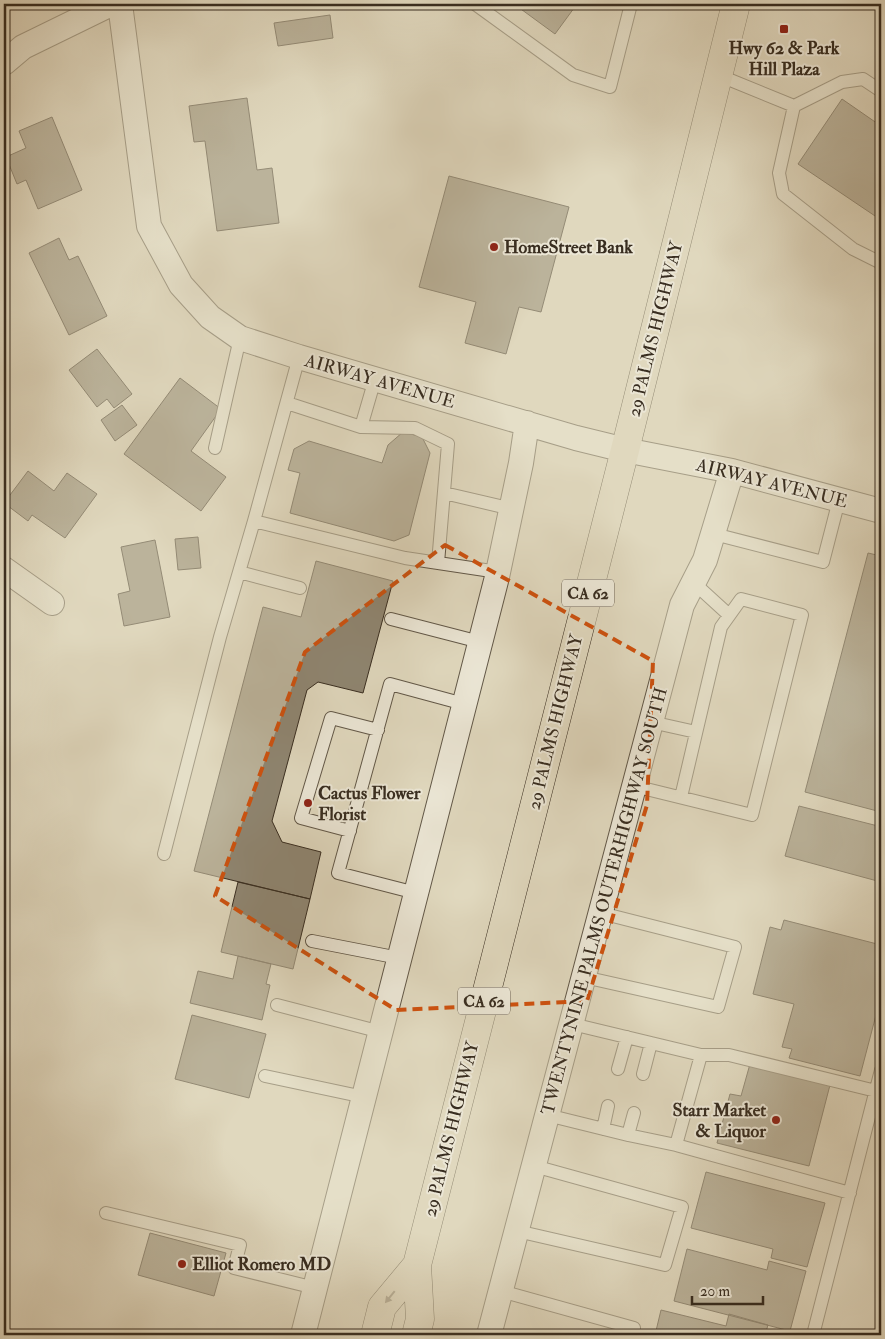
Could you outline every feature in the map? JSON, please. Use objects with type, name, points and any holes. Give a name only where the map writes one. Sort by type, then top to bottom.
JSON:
[{"type":"main road","name":"29 PALMS HIGHWAY","points":[[416,1335],[420,1319],[416,1265],[625,450],[736,4]]},
{"type":"main road","name":"29 PALMS HIGHWAY","points":[[375,1335],[382,1307],[416,1265]]},
{"type":"street","points":[[4,63],[23,48],[111,4]]},
{"type":"street","name":"AIRWAY AVENUE","points":[[120,4],[149,226],[181,285],[210,317],[240,338],[299,357],[625,450],[732,471],[881,511]]},
{"type":"street","points":[[303,1335],[498,572],[521,463],[527,423]]},
{"type":"street","name":"TWENTYNINE PALMS OUTERHIGHWAY SOUTH","points":[[491,1335],[500,1291],[682,605],[706,560],[732,471]]},
{"type":"street","points":[[4,569],[52,603]]},
{"type":"lane","points":[[475,4],[573,75],[610,87],[631,4]]},
{"type":"lane","points":[[718,75],[794,106],[842,82],[864,79],[881,91]]},
{"type":"lane","points":[[794,106],[779,173],[783,194],[853,249],[879,262],[881,261]]},
{"type":"lane","points":[[215,448],[240,338]]},
{"type":"lane","points":[[164,854],[217,646],[299,357]]},
{"type":"lane","points":[[361,427],[375,379]]},
{"type":"lane","points":[[287,403],[361,427],[415,428],[448,444],[438,563]]},
{"type":"lane","points":[[444,493],[512,509]]},
{"type":"lane","points":[[714,534],[823,562],[839,500]]},
{"type":"lane","points":[[254,521],[405,558],[498,572]]},
{"type":"lane","points":[[239,572],[300,588]]},
{"type":"lane","points":[[694,583],[730,615]]},
{"type":"lane","points":[[634,786],[752,815],[802,615],[741,599],[721,627],[681,797]]},
{"type":"lane","points":[[391,619],[480,642]]},
{"type":"lane","points":[[416,893],[338,873],[390,684],[464,704]]},
{"type":"lane","points":[[350,831],[301,818],[331,718],[378,730]]},
{"type":"lane","points":[[651,722],[696,732]]},
{"type":"lane","points":[[584,977],[718,1007],[735,947],[601,913]]},
{"type":"lane","points":[[312,941],[399,958]]},
{"type":"lane","points":[[277,1006],[380,1032]]},
{"type":"lane","points":[[572,1024],[701,1055],[729,1055],[876,1091]]},
{"type":"lane","points":[[618,1069],[627,1037]]},
{"type":"lane","points":[[643,1074],[651,1043]]},
{"type":"lane","points":[[676,1145],[701,1055]]},
{"type":"lane","points":[[812,1335],[881,1070]]},
{"type":"lane","points":[[265,1076],[364,1098]]},
{"type":"lane","points":[[603,1129],[608,1106]]},
{"type":"lane","points":[[628,1135],[634,1112]]},
{"type":"lane","points":[[547,1115],[676,1145],[850,1193]]},
{"type":"lane","points":[[517,1231],[665,1265],[682,1207],[534,1166]]},
{"type":"lane","points":[[106,1212],[240,1245],[234,1268],[315,1288]]},
{"type":"lane","points":[[500,1291],[634,1328],[632,1335]]},
{"type":"highlighted area","points":[[445,545],[653,661],[647,805],[587,1001],[396,1010],[215,896],[305,652]]},
{"type":"building","points":[[514,4],[577,4],[555,34]]},
{"type":"building","points":[[330,15],[333,38],[278,46],[274,23]]},
{"type":"building","points":[[247,98],[257,170],[272,168],[279,223],[217,231],[205,141],[194,142],[189,106]]},
{"type":"building","points":[[842,99],[881,126],[881,220],[798,164]]},
{"type":"building","points":[[52,117],[82,190],[38,209],[26,180],[17,184],[6,157],[26,148],[19,131]]},
{"type":"building","name":"HomeStreet Bank","points":[[449,176],[569,207],[541,312],[519,307],[506,354],[465,343],[476,302],[419,287]]},
{"type":"building","points":[[59,238],[69,260],[78,256],[107,316],[69,335],[29,253]]},
{"type":"building","points":[[97,349],[132,394],[114,408],[107,399],[97,407],[69,370]]},
{"type":"building","points":[[180,378],[221,409],[191,451],[226,477],[201,511],[124,454]]},
{"type":"building","points":[[122,405],[137,425],[115,441],[101,420]]},
{"type":"building","points":[[403,432],[422,437],[430,453],[409,535],[394,541],[290,513],[300,473],[288,470],[294,449],[309,441],[382,463],[388,445]]},
{"type":"building","points":[[28,471],[54,491],[67,473],[97,494],[65,538],[32,515],[28,521],[4,503]]},
{"type":"building","points":[[198,537],[201,568],[178,570],[175,539]]},
{"type":"building","points":[[155,540],[170,617],[124,626],[118,594],[130,591],[121,547]]},
{"type":"building","points":[[868,553],[881,556],[881,812],[805,792]]},
{"type":"building","points":[[316,561],[393,581],[363,693],[318,682],[307,690],[272,821],[282,842],[321,852],[310,899],[194,871],[263,607],[301,617]]},
{"type":"building","points":[[799,806],[878,826],[879,820],[881,820],[881,882],[785,856]]},
{"type":"building","points":[[238,882],[310,899],[293,969],[221,952]]},
{"type":"building","points":[[784,920],[881,945],[881,996],[860,1076],[789,1058],[792,1049],[782,1047],[794,1004],[753,994],[770,927],[781,930]]},
{"type":"building","points":[[238,956],[271,964],[266,984],[270,985],[262,1020],[190,1003],[198,971],[233,979]]},
{"type":"building","points":[[192,1015],[266,1034],[249,1098],[175,1079]]},
{"type":"building","points":[[750,1064],[830,1085],[809,1166],[717,1143],[730,1094],[741,1096]]},
{"type":"building","points":[[706,1172],[825,1203],[807,1267],[771,1258],[773,1249],[691,1228]]},
{"type":"building","name":"Elliot Romero MD","points":[[150,1233],[226,1253],[214,1296],[138,1275]]},
{"type":"building","points":[[687,1249],[767,1270],[769,1261],[806,1271],[790,1331],[674,1301]]},
{"type":"building","points":[[661,1310],[726,1326],[729,1314],[768,1325],[765,1335],[655,1335]]},
{"type":"place","name":"Hwy 62 & Park Hill Plaza","points":[[784,29]]},
{"type":"place","name":"HomeStreet Bank","points":[[494,247]]},
{"type":"place","name":"Cactus Flower Florist","points":[[308,803]]},
{"type":"place","name":"Starr Market & Liquor","points":[[776,1120]]},
{"type":"place","name":"Elliot Romero MD","points":[[182,1264]]}]
